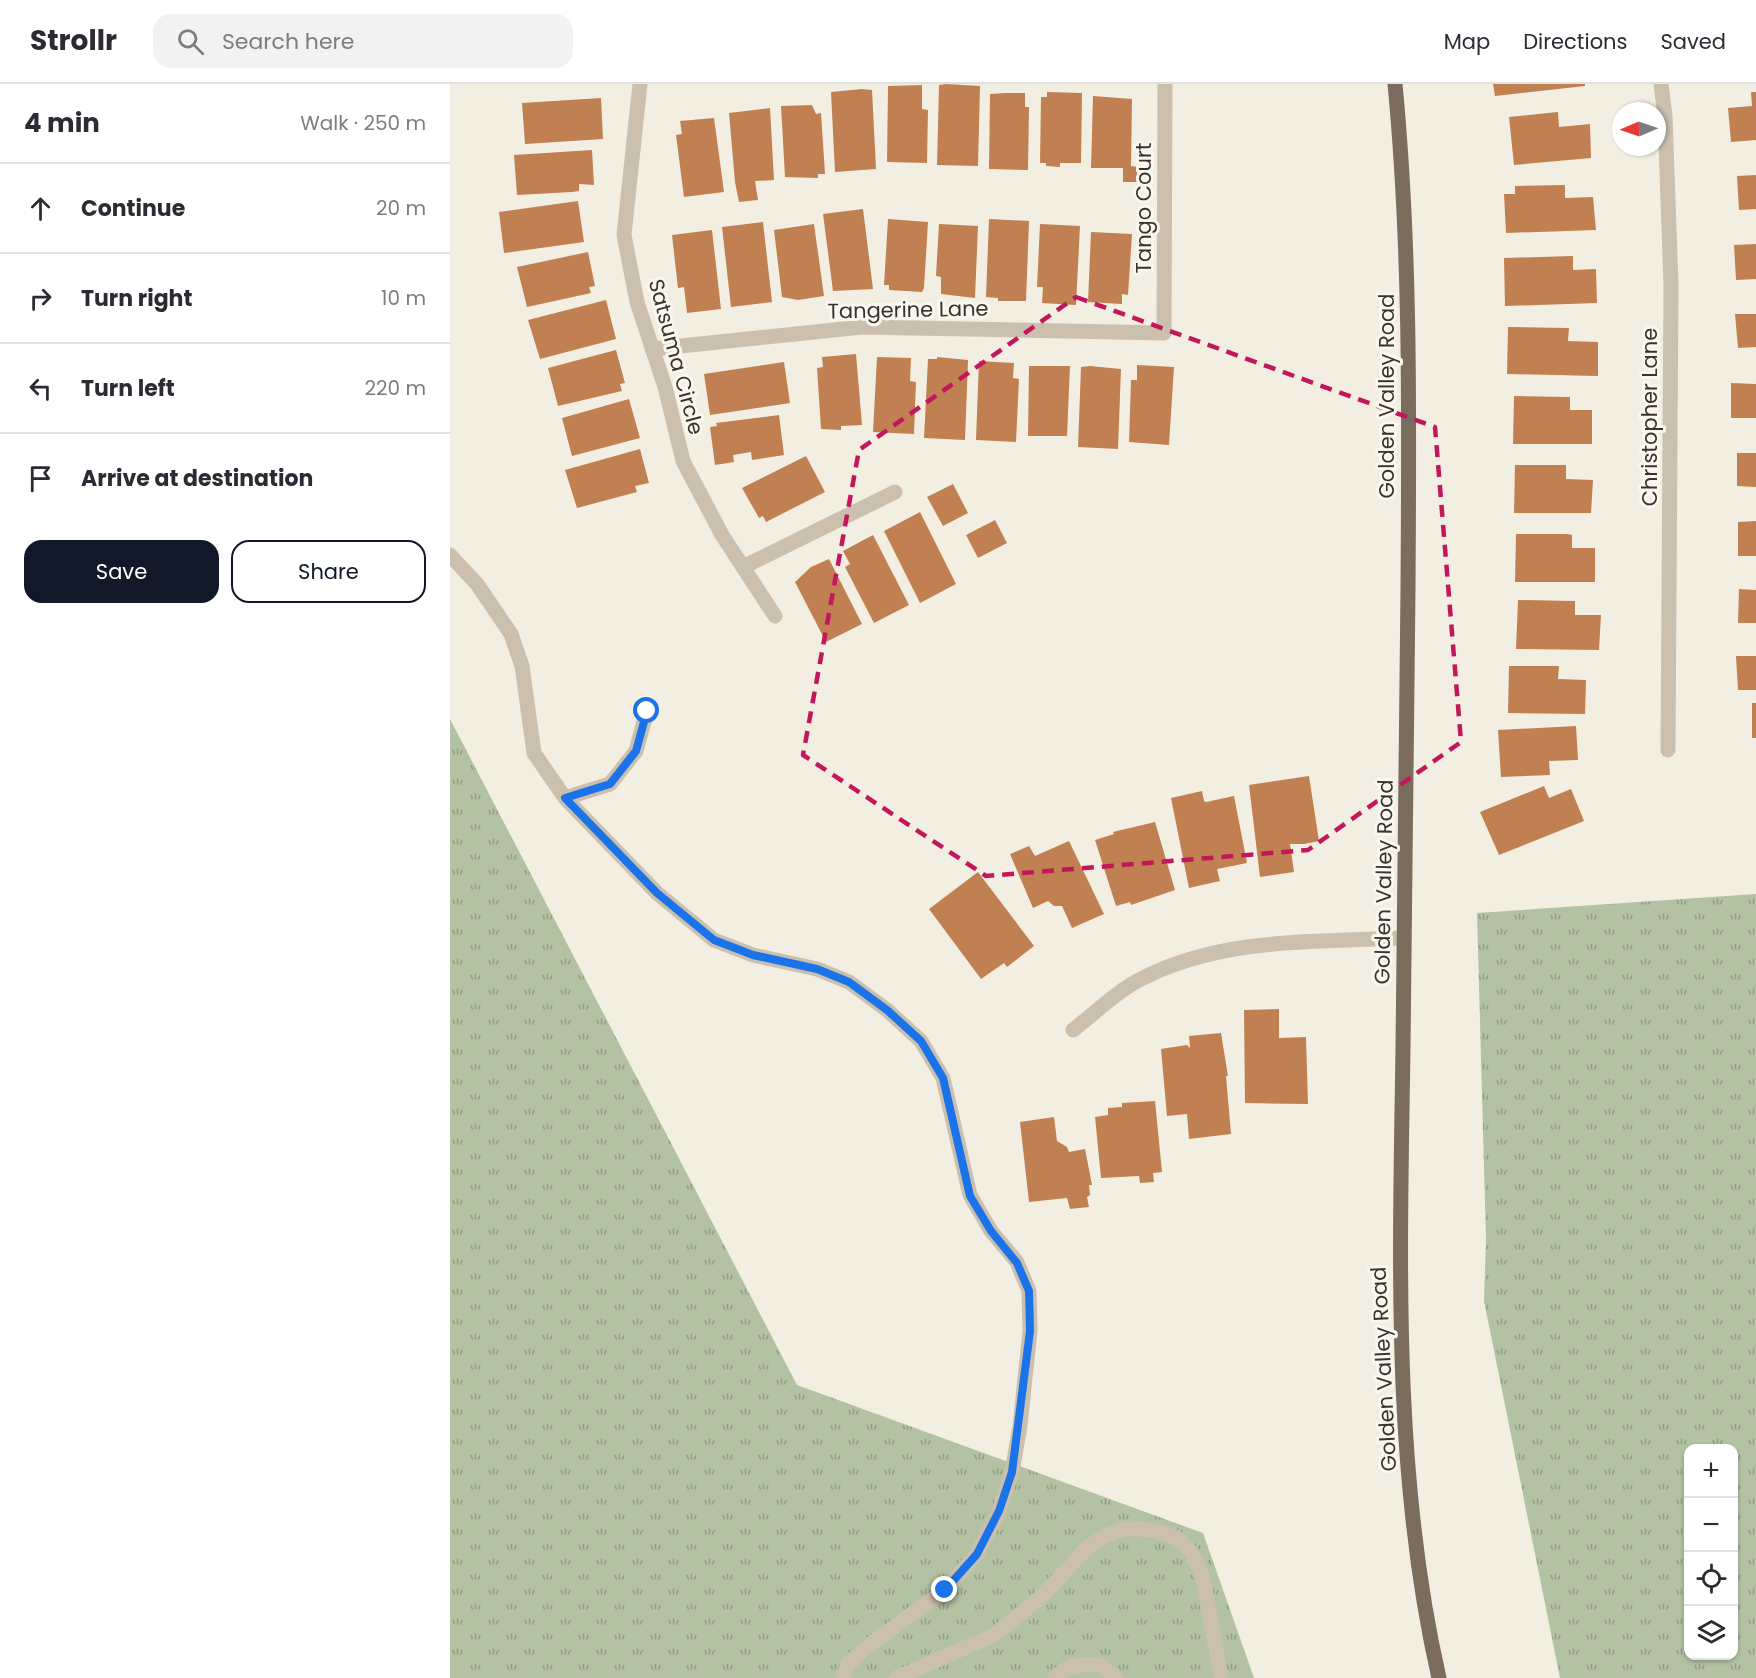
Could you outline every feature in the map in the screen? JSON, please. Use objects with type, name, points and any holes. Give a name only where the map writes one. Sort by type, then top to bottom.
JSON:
[{"type":"main road","name":"Golden Valley Road","points":[[1395,84],[1407,244],[1409,382],[1399,1267],[1406,1431],[1416,1537],[1439,1678]]},
{"type":"street","name":"Satsuma Circle","points":[[640,84],[624,235],[637,302],[683,461],[722,535],[775,616]]},
{"type":"street","name":"Tango Court","points":[[1164,333],[1165,84]]},
{"type":"street","name":"Christopher Lane","points":[[1661,84],[1665,116],[1671,284],[1668,750]]},
{"type":"street","name":"Tangerine Lane","points":[[652,349],[862,327],[1164,333]]},
{"type":"street","points":[[743,567],[895,492]]},
{"type":"street","points":[[450,555],[477,584],[511,634],[522,666],[534,753],[565,798],[657,893],[714,940],[753,955],[817,969],[849,982],[887,1010],[921,1041],[943,1078],[970,1196],[991,1231],[1017,1263],[1029,1291],[1030,1331],[1020,1426],[1012,1472],[999,1511],[977,1554],[945,1590],[872,1643],[848,1664],[843,1678]]},
{"type":"street","points":[[565,798],[610,784],[636,751],[647,711]]},
{"type":"street","points":[[1073,1030],[1142,978],[1198,956],[1271,944],[1404,938]]},
{"type":"street","points":[[896,1678],[994,1635],[1040,1598],[1088,1547],[1105,1536],[1128,1528],[1157,1531],[1177,1538],[1192,1553],[1203,1578],[1221,1678]]},
{"type":"street","points":[[1055,1678],[1060,1672],[1076,1665],[1099,1664],[1116,1678]]},
{"type":"highlighted area","points":[[1076,297],[1435,427],[1461,742],[1308,850],[986,876],[803,755],[859,450]]},
{"type":"green space","points":[[450,719],[797,1385],[1203,1533],[1254,1678],[450,1678]]},
{"type":"green space","points":[[1756,894],[1756,1678],[1560,1678],[1484,1301],[1486,1239],[1477,913]]},
{"type":"building","points":[[1493,84],[1585,84],[1585,86],[1495,96]]},
{"type":"building","points":[[922,85],[922,109],[928,110],[927,163],[887,162],[888,86]]},
{"type":"building","points":[[939,85],[980,86],[978,166],[937,165]]},
{"type":"building","points":[[872,90],[876,169],[835,172],[831,92]]},
{"type":"building","points":[[1047,92],[1082,93],[1081,163],[1060,163],[1060,167],[1040,163],[1041,97],[1047,97]]},
{"type":"building","points":[[1751,92],[1756,92],[1756,140],[1731,142],[1728,108],[1752,106]]},
{"type":"building","points":[[1025,93],[1025,107],[1029,107],[1028,170],[989,169],[990,94]]},
{"type":"building","points":[[1093,96],[1132,99],[1131,166],[1139,167],[1139,182],[1123,182],[1123,168],[1091,168]]},
{"type":"building","points":[[601,98],[603,139],[525,144],[522,103]]},
{"type":"building","points":[[812,105],[816,114],[821,113],[825,174],[818,174],[818,178],[785,177],[781,106]]},
{"type":"building","points":[[770,108],[774,180],[755,181],[758,200],[739,202],[729,113]]},
{"type":"building","points":[[1558,112],[1559,127],[1590,124],[1591,158],[1514,165],[1509,117]]},
{"type":"building","points":[[714,118],[724,192],[684,197],[676,135],[682,134],[680,121]]},
{"type":"building","points":[[592,150],[594,185],[579,184],[579,191],[572,192],[517,195],[514,155]]},
{"type":"building","points":[[1756,175],[1756,209],[1739,210],[1737,176]]},
{"type":"building","points":[[1565,185],[1565,198],[1593,197],[1596,230],[1506,233],[1504,194],[1515,194],[1515,186]]},
{"type":"building","points":[[578,201],[584,242],[504,253],[499,212]]},
{"type":"building","points":[[863,209],[873,289],[833,291],[823,214]]},
{"type":"building","points":[[888,219],[928,222],[922,292],[889,290],[889,285],[884,285]]},
{"type":"building","points":[[989,219],[1029,221],[1026,301],[998,301],[998,298],[986,297]]},
{"type":"building","points":[[763,222],[772,302],[731,307],[722,227]]},
{"type":"building","points":[[814,224],[824,296],[798,300],[782,297],[774,230]]},
{"type":"building","points":[[939,224],[978,226],[975,298],[941,294],[941,277],[936,276]]},
{"type":"building","points":[[1040,224],[1080,226],[1076,305],[1042,303],[1043,287],[1037,287]]},
{"type":"building","points":[[712,230],[721,309],[687,313],[684,287],[678,288],[672,235]]},
{"type":"building","points":[[1091,232],[1132,234],[1128,295],[1122,294],[1122,304],[1088,302]]},
{"type":"building","points":[[1756,244],[1756,279],[1736,280],[1734,245]]},
{"type":"building","points":[[588,252],[595,286],[589,287],[591,293],[527,307],[517,267]]},
{"type":"building","points":[[1573,256],[1573,270],[1596,269],[1597,303],[1505,306],[1504,258]]},
{"type":"building","points":[[606,300],[616,339],[540,359],[528,320]]},
{"type":"building","points":[[1735,314],[1756,314],[1756,347],[1738,348]]},
{"type":"building","points":[[1508,327],[1569,328],[1568,341],[1598,342],[1598,376],[1507,374]]},
{"type":"building","points":[[616,350],[625,383],[620,384],[622,391],[558,406],[548,368]]},
{"type":"building","points":[[856,354],[862,425],[841,426],[841,430],[821,429],[817,368],[823,367],[822,357]]},
{"type":"building","points":[[877,357],[911,358],[910,381],[916,382],[914,434],[873,432]]},
{"type":"building","points":[[937,357],[968,360],[965,440],[924,438],[928,359],[937,359]]},
{"type":"building","points":[[979,361],[1014,363],[1013,378],[1019,379],[1016,442],[976,440]]},
{"type":"building","points":[[784,362],[790,403],[710,415],[704,374]]},
{"type":"building","points":[[1137,365],[1174,367],[1169,445],[1129,442],[1131,380],[1137,380]]},
{"type":"building","points":[[1029,366],[1070,366],[1067,436],[1028,436]]},
{"type":"building","points":[[1081,367],[1121,369],[1118,449],[1078,447]]},
{"type":"building","points":[[1731,383],[1756,384],[1756,418],[1731,418]]},
{"type":"building","points":[[1514,396],[1570,397],[1570,410],[1592,410],[1592,444],[1513,444]]},
{"type":"building","points":[[629,399],[640,438],[572,456],[562,418]]},
{"type":"building","points":[[779,415],[784,455],[752,460],[751,452],[733,455],[734,462],[715,465],[710,427],[717,426],[716,423]]},
{"type":"building","points":[[640,449],[649,483],[635,486],[637,492],[577,508],[565,470]]},
{"type":"building","points":[[1737,453],[1756,453],[1756,487],[1737,486]]},
{"type":"building","points":[[806,456],[825,492],[766,522],[763,516],[759,518],[742,488]]},
{"type":"building","points":[[1515,465],[1566,465],[1566,479],[1593,480],[1591,513],[1514,513]]},
{"type":"building","points":[[953,484],[968,513],[943,526],[927,497]]},
{"type":"building","points":[[920,512],[956,584],[920,603],[884,531]]},
{"type":"building","points":[[995,520],[1007,543],[978,558],[966,535]]},
{"type":"building","points":[[1756,521],[1756,556],[1738,556],[1738,522]]},
{"type":"building","points":[[1516,534],[1567,534],[1572,535],[1572,548],[1595,548],[1595,582],[1515,582]]},
{"type":"building","points":[[873,535],[909,605],[874,623],[845,567],[850,564],[843,551]]},
{"type":"building","points":[[829,559],[862,624],[826,642],[795,582],[811,567]]},
{"type":"building","points":[[1739,589],[1756,590],[1756,623],[1738,623]]},
{"type":"building","points":[[1518,600],[1575,601],[1575,615],[1601,615],[1599,650],[1516,649]]},
{"type":"building","points":[[1736,656],[1756,656],[1756,690],[1738,690]]},
{"type":"building","points":[[1509,666],[1559,666],[1558,679],[1586,680],[1585,714],[1508,713]]},
{"type":"building","points":[[1752,703],[1756,703],[1756,738],[1752,738]]},
{"type":"building","points":[[1576,726],[1578,760],[1549,761],[1550,775],[1501,777],[1498,730]]},
{"type":"building","points":[[1309,776],[1319,841],[1290,844],[1294,872],[1260,877],[1249,785]]},
{"type":"building","points":[[1544,786],[1549,798],[1571,789],[1584,821],[1499,855],[1480,812]]},
{"type":"building","points":[[1202,791],[1206,802],[1234,796],[1247,863],[1217,869],[1220,881],[1189,888],[1171,798]]},
{"type":"building","points":[[1155,822],[1175,890],[1131,905],[1130,902],[1116,906],[1095,840],[1114,834],[1113,832]]},
{"type":"building","points":[[1069,841],[1104,914],[1072,928],[1062,906],[1054,906],[1048,901],[1033,908],[1010,854],[1029,846],[1035,856]]},
{"type":"building","points":[[978,872],[1034,946],[1007,967],[1004,963],[981,979],[929,909]]},
{"type":"building","points":[[1279,1009],[1279,1038],[1306,1037],[1308,1104],[1245,1103],[1244,1010]]},
{"type":"building","points":[[1221,1033],[1228,1076],[1226,1076],[1231,1134],[1189,1139],[1187,1114],[1167,1116],[1161,1049],[1187,1045],[1190,1048],[1189,1036]]},
{"type":"building","points":[[1155,1101],[1162,1172],[1153,1173],[1154,1182],[1140,1183],[1139,1176],[1101,1178],[1095,1117],[1108,1115],[1108,1108],[1122,1107],[1122,1103]]},
{"type":"building","points":[[1054,1117],[1057,1141],[1067,1147],[1069,1152],[1085,1149],[1092,1185],[1089,1185],[1090,1195],[1087,1197],[1089,1207],[1070,1209],[1067,1198],[1029,1202],[1020,1122]]},
{"type":"route","points":[[647,711],[636,751],[610,784],[565,798],[657,893],[714,940],[753,955],[817,969],[849,982],[887,1010],[921,1041],[943,1078],[970,1196],[991,1231],[1017,1263],[1029,1291],[1030,1331],[1020,1426],[1012,1472],[999,1511],[977,1554],[945,1590]]}]
